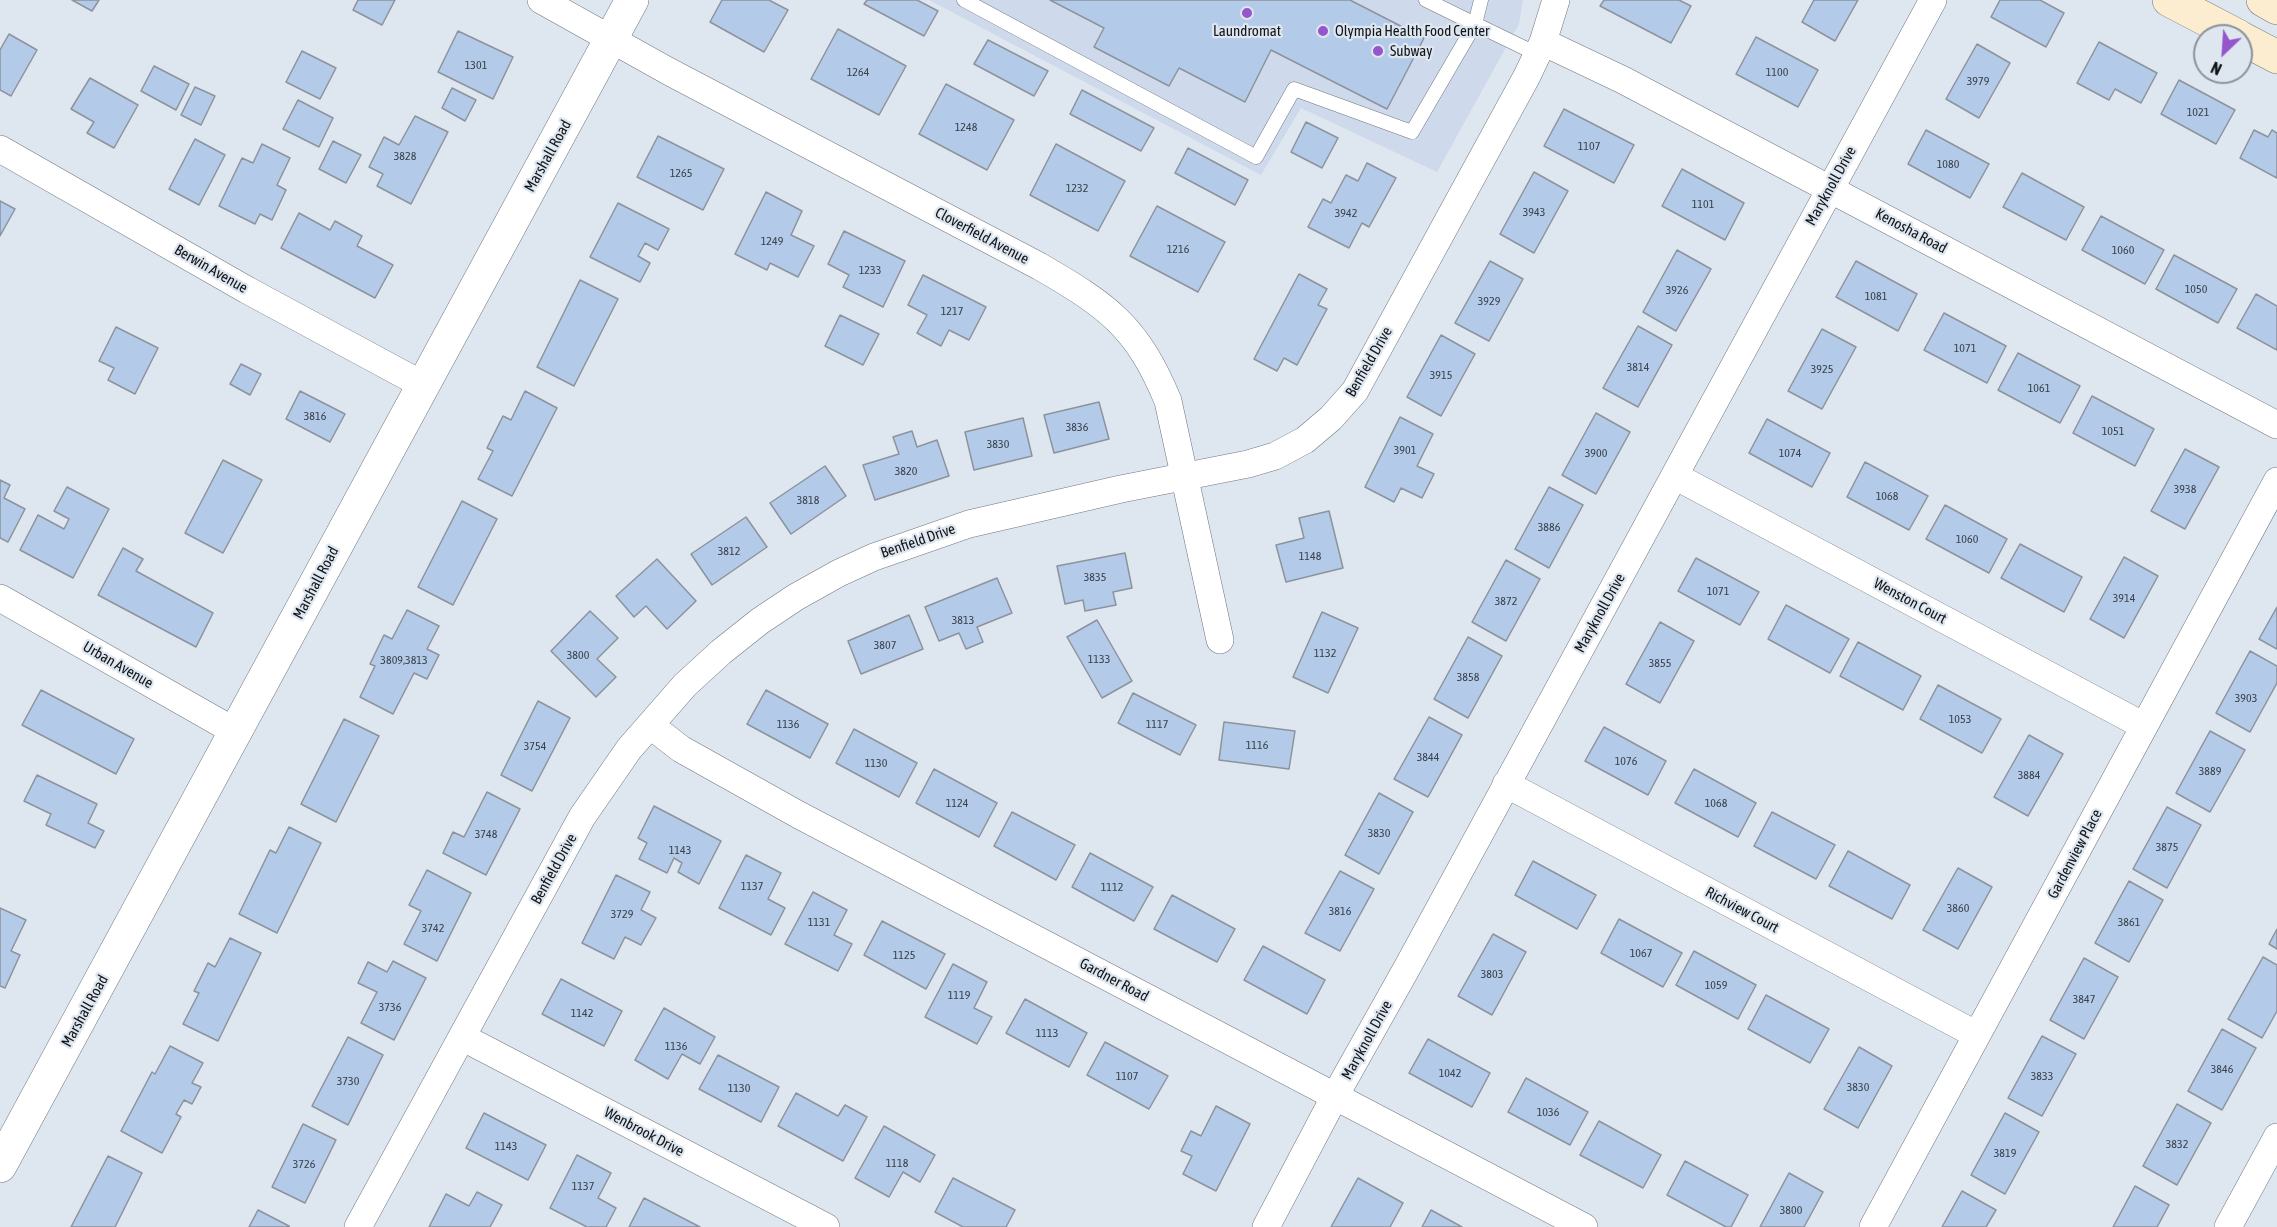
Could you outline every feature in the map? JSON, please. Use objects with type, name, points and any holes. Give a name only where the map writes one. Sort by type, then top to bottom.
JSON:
[{"type":"main road","points":[[2169,0],[2214,24]]},
{"type":"main road","points":[[2263,0],[2277,8]]},
{"type":"main road","points":[[2253,44],[2277,57]]},
{"type":"street","name":"Cloverfield Avenue","points":[[541,0],[1039,266],[1075,286],[1116,316],[1137,340],[1154,369],[1167,401],[1220,639]]},
{"type":"street","name":"Marshall Road","points":[[0,1166],[632,0]]},
{"type":"street","name":"Benfield Drive","points":[[357,1227],[582,818],[608,777],[685,685],[737,639],[796,597],[874,557],[969,524],[1121,489],[1248,464],[1275,456],[1314,433],[1355,391],[1540,48],[1556,0]]},
{"type":"street","name":"Maryknoll Drive","points":[[1266,1227],[1335,1096],[1933,0]]},
{"type":"street","name":"Kenosha Road","points":[[1540,48],[1623,80],[2277,424]]},
{"type":"street","name":"Berwin Avenue","points":[[0,149],[247,290],[423,385]]},
{"type":"street","name":"Wenston Court","points":[[1675,476],[2145,726]]},
{"type":"street","name":"Gardenview Place","points":[[1873,1227],[2277,481]]},
{"type":"street","name":"Urban Avenue","points":[[0,598],[236,732]]},
{"type":"street","name":"Gardner Road","points":[[650,725],[681,749],[799,815],[1584,1227]]},
{"type":"street","name":"Richview Court","points":[[1506,784],[1977,1035]]},
{"type":"street","name":"Wenbrook Drive","points":[[462,1037],[826,1227]]},
{"type":"street","points":[[2228,1227],[2277,1137]]},
{"type":"lane","points":[[964,0],[1256,157],[1294,89],[1412,132],[1475,24],[1481,0]]},
{"type":"lane","points":[[1426,0],[1475,24],[1540,48]]},
{"type":"shaded area","points":[[929,0],[1523,0],[1519,24],[1437,172],[1301,108],[1261,175]]},
{"type":"building","points":[[72,0],[99,0],[92,11]]},
{"type":"building","points":[[358,0],[395,0],[382,25],[353,10]]},
{"type":"building","points":[[722,0],[769,0],[788,10],[764,52],[710,22]]},
{"type":"building","points":[[867,0],[917,0],[938,11],[924,36],[864,4]]},
{"type":"building","points":[[1050,0],[1350,0],[1424,38],[1387,109],[1271,50],[1245,102],[1179,68],[1169,86],[1094,47],[1104,28]]},
{"type":"building","points":[[1604,0],[1679,0],[1691,6],[1671,43],[1600,6]]},
{"type":"building","points":[[1814,0],[1858,0],[1835,41],[1802,22]]},
{"type":"building","points":[[2000,0],[2040,0],[2064,13],[2046,47],[1991,17]]},
{"type":"building","points":[[838,29],[906,66],[879,115],[811,79]]},
{"type":"building","points":[[458,31],[513,57],[493,99],[438,72]]},
{"type":"building","points":[[9,34],[37,50],[11,96],[0,90],[0,50]]},
{"type":"building","points":[[1756,37],[1818,70],[1798,107],[1736,74]]},
{"type":"building","points":[[988,40],[1048,71],[1034,96],[974,64]]},
{"type":"building","points":[[2099,42],[2157,73],[2141,103],[2115,89],[2109,100],[2077,83]]},
{"type":"building","points":[[1977,44],[2010,63],[1979,118],[1946,99]]},
{"type":"building","points":[[302,51],[336,68],[320,99],[286,82]]},
{"type":"building","points":[[154,66],[189,84],[176,110],[141,91]]},
{"type":"building","points":[[90,78],[138,105],[114,148],[87,133],[94,122],[71,109]]},
{"type":"building","points":[[2179,80],[2235,110],[2216,144],[2161,114]]},
{"type":"building","points":[[946,84],[1014,120],[987,170],[919,134]]},
{"type":"building","points":[[195,87],[215,96],[201,125],[181,115]]},
{"type":"building","points":[[452,88],[476,100],[465,121],[442,108]]},
{"type":"building","points":[[1082,90],[1154,128],[1141,151],[1070,114]]},
{"type":"building","points":[[298,100],[333,118],[319,147],[283,129]]},
{"type":"building","points":[[1564,109],[1634,145],[1614,183],[1544,146]]},
{"type":"building","points":[[415,116],[448,132],[411,204],[377,186],[383,174],[369,167],[384,137],[399,145]]},
{"type":"building","points":[[1306,122],[1338,138],[1322,168],[1291,152]]},
{"type":"building","points":[[1926,130],[1989,164],[1970,198],[1908,164]]},
{"type":"building","points":[[2254,130],[2268,137],[2272,130],[2277,133],[2277,178],[2240,158]]},
{"type":"building","points":[[658,136],[724,169],[703,210],[637,177]]},
{"type":"building","points":[[195,139],[225,155],[199,205],[169,189]]},
{"type":"building","points":[[333,141],[361,155],[346,183],[319,169]]},
{"type":"building","points":[[262,144],[290,158],[277,185],[286,190],[272,220],[260,214],[255,224],[219,206],[242,158],[253,163]]},
{"type":"building","points":[[1056,144],[1125,181],[1098,231],[1030,195]]},
{"type":"building","points":[[1188,148],[1248,180],[1235,205],[1175,173]]},
{"type":"building","points":[[1367,163],[1396,178],[1369,227],[1362,223],[1349,248],[1308,227],[1323,199],[1331,203],[1346,175],[1358,181]]},
{"type":"building","points":[[1682,169],[1744,203],[1725,240],[1662,206]]},
{"type":"building","points":[[1534,172],[1568,191],[1534,253],[1500,234]]},
{"type":"building","points":[[2022,173],[2084,207],[2066,240],[2003,207]]},
{"type":"building","points":[[766,192],[802,211],[791,235],[814,246],[798,277],[770,263],[767,270],[735,254]]},
{"type":"building","points":[[0,201],[15,209],[0,236]]},
{"type":"building","points":[[618,203],[669,229],[658,250],[645,243],[638,256],[650,263],[640,282],[590,257]]},
{"type":"building","points":[[1157,206],[1225,242],[1198,292],[1130,256]]},
{"type":"building","points":[[299,213],[330,230],[335,221],[362,236],[357,246],[393,265],[375,298],[281,248]]},
{"type":"building","points":[[2101,216],[2164,250],[2145,284],[2082,250]]},
{"type":"building","points":[[844,231],[905,261],[883,307],[843,287],[849,275],[828,264]]},
{"type":"building","points":[[1677,250],[1711,269],[1676,331],[1643,312]]},
{"type":"building","points":[[2174,255],[2237,289],[2218,323],[2156,289]]},
{"type":"building","points":[[1490,261],[1523,279],[1489,341],[1455,323]]},
{"type":"building","points":[[1856,261],[1917,294],[1898,331],[1836,297]]},
{"type":"building","points":[[1299,274],[1327,289],[1318,305],[1327,309],[1297,365],[1284,358],[1277,371],[1254,359]]},
{"type":"building","points":[[923,275],[986,307],[969,340],[949,330],[941,346],[917,333],[927,315],[908,305]]},
{"type":"building","points":[[580,280],[618,299],[574,386],[537,367]]},
{"type":"building","points":[[2256,294],[2277,306],[2277,350],[2237,328]]},
{"type":"building","points":[[1944,313],[2006,346],[1987,383],[1924,350]]},
{"type":"building","points":[[840,315],[879,334],[863,365],[825,346]]},
{"type":"building","points":[[1638,326],[1672,345],[1638,407],[1603,388]]},
{"type":"building","points":[[116,327],[158,348],[135,394],[108,380],[114,368],[99,361]]},
{"type":"building","points":[[1822,329],[1856,347],[1822,409],[1788,391]]},
{"type":"building","points":[[1441,335],[1475,354],[1441,416],[1407,397]]},
{"type":"building","points":[[2018,353],[2080,386],[2060,423],[1998,390]]},
{"type":"building","points":[[241,364],[261,374],[250,395],[230,384]]},
{"type":"building","points":[[300,391],[345,414],[330,442],[286,419]]},
{"type":"building","points":[[525,391],[557,408],[512,496],[478,479],[493,451],[487,448],[503,416],[511,420]]},
{"type":"building","points":[[2092,396],[2154,429],[2135,466],[2073,433]]},
{"type":"building","points":[[1099,402],[1109,439],[1054,453],[1044,415]]},
{"type":"building","points":[[1596,413],[1630,432],[1596,494],[1562,475]]},
{"type":"building","points":[[1400,417],[1433,434],[1417,466],[1434,474],[1422,498],[1401,488],[1394,502],[1365,487]]},
{"type":"building","points":[[1023,418],[1032,456],[974,470],[965,432]]},
{"type":"building","points":[[1767,419],[1830,453],[1812,487],[1749,453]]},
{"type":"building","points":[[912,431],[917,447],[937,440],[949,476],[875,500],[863,465],[899,454],[893,437]]},
{"type":"building","points":[[2185,449],[2219,467],[2185,529],[2151,511]]},
{"type":"building","points":[[223,460],[262,480],[223,553],[185,533]]},
{"type":"building","points":[[1865,462],[1928,496],[1909,530],[1847,497]]},
{"type":"building","points":[[825,466],[846,496],[791,534],[770,503]]},
{"type":"building","points":[[0,480],[10,485],[4,498],[25,509],[8,542],[0,538]]},
{"type":"building","points":[[67,487],[109,509],[73,578],[20,550],[38,515],[64,529],[69,519],[54,511]]},
{"type":"building","points":[[1549,487],[1583,505],[1549,568],[1515,549]]},
{"type":"building","points":[[462,501],[497,519],[453,605],[418,587]]},
{"type":"building","points":[[1945,505],[2007,539],[1989,573],[1926,539]]},
{"type":"building","points":[[1329,511],[1343,568],[1286,582],[1276,545],[1304,538],[1299,518]]},
{"type":"building","points":[[746,517],[767,547],[712,585],[691,554]]},
{"type":"building","points":[[2020,544],[2082,577],[2064,612],[2001,578]]},
{"type":"building","points":[[123,548],[143,559],[136,571],[213,613],[196,647],[98,595]]},
{"type":"building","points":[[1125,553],[1132,588],[1113,592],[1116,605],[1085,611],[1083,600],[1065,604],[1057,566]]},
{"type":"building","points":[[2124,557],[2158,576],[2124,638],[2090,619]]},
{"type":"building","points":[[1696,558],[1759,592],[1740,625],[1678,591]]},
{"type":"building","points":[[657,559],[696,601],[667,629],[646,606],[634,617],[616,596]]},
{"type":"building","points":[[1506,560],[1540,579],[1506,641],[1472,622]]},
{"type":"building","points":[[997,578],[1012,613],[977,627],[983,642],[966,649],[959,633],[939,641],[925,607]]},
{"type":"building","points":[[1786,605],[1849,639],[1830,673],[1768,639]]},
{"type":"building","points":[[2277,607],[2277,649],[2259,639]]},
{"type":"building","points":[[407,610],[439,626],[427,649],[439,655],[427,679],[414,673],[393,714],[360,697],[375,666],[370,664],[384,635],[392,639]]},
{"type":"building","points":[[590,611],[618,638],[597,659],[616,677],[596,697],[551,651]]},
{"type":"building","points":[[1322,612],[1358,628],[1328,693],[1293,677]]},
{"type":"building","points":[[909,615],[923,649],[861,674],[848,641]]},
{"type":"building","points":[[1097,620],[1132,681],[1102,698],[1067,637]]},
{"type":"building","points":[[1660,622],[1694,641],[1660,703],[1626,684]]},
{"type":"building","points":[[1468,637],[1502,656],[1468,718],[1434,699]]},
{"type":"building","points":[[1858,642],[1921,676],[1903,710],[1840,676]]},
{"type":"building","points":[[2250,651],[2277,666],[2277,683],[2250,732],[2216,713]]},
{"type":"building","points":[[1938,685],[2001,719],[1982,753],[1920,719]]},
{"type":"building","points":[[41,690],[134,739],[116,774],[22,725]]},
{"type":"building","points":[[766,690],[828,724],[810,758],[747,724]]},
{"type":"building","points":[[1133,693],[1196,725],[1180,755],[1118,723]]},
{"type":"building","points":[[538,701],[570,718],[532,791],[501,775]]},
{"type":"building","points":[[1429,717],[1462,735],[1428,797],[1394,779]]},
{"type":"building","points":[[344,719],[379,736],[336,822],[301,804]]},
{"type":"building","points":[[1224,722],[1295,731],[1289,769],[1219,760]]},
{"type":"building","points":[[1604,727],[1666,761],[1648,795],[1585,761]]},
{"type":"building","points":[[854,729],[917,763],[899,797],[836,763]]},
{"type":"building","points":[[2210,731],[2245,750],[2210,812],[2176,793]]},
{"type":"building","points":[[2029,735],[2063,754],[2028,816],[1994,797]]},
{"type":"building","points":[[934,769],[997,803],[979,837],[916,803]]},
{"type":"building","points":[[1694,769],[1756,803],[1738,837],[1675,803]]},
{"type":"building","points":[[37,775],[97,804],[88,823],[104,831],[95,848],[46,825],[51,814],[24,801]]},
{"type":"building","points":[[487,792],[520,809],[486,875],[443,853],[453,832],[464,837]]},
{"type":"building","points":[[1379,793],[1413,812],[1379,874],[1345,855]]},
{"type":"building","points":[[654,806],[721,841],[699,884],[678,872],[682,863],[674,858],[667,873],[639,859],[647,843],[638,838]]},
{"type":"building","points":[[2167,807],[2201,825],[2167,888],[2133,869]]},
{"type":"building","points":[[1012,812],[1075,845],[1056,880],[994,846]]},
{"type":"building","points":[[1772,812],[1835,845],[1816,879],[1754,846]]},
{"type":"building","points":[[289,827],[321,843],[277,933],[239,914],[270,850],[276,853]]},
{"type":"building","points":[[1848,851],[1910,885],[1892,919],[1829,886]]},
{"type":"building","points":[[1090,853],[1153,887],[1134,921],[1072,887]]},
{"type":"building","points":[[746,855],[781,873],[768,899],[785,908],[771,935],[719,908]]},
{"type":"building","points":[[1533,861],[1596,895],[1577,929],[1515,895]]},
{"type":"building","points":[[1958,868],[1992,887],[1958,949],[1923,930]]},
{"type":"building","points":[[427,870],[471,893],[437,961],[404,944],[421,911],[409,905]]},
{"type":"building","points":[[1340,871],[1374,889],[1340,951],[1305,933]]},
{"type":"building","points":[[616,875],[650,892],[641,910],[656,918],[641,945],[625,937],[614,959],[582,943]]},
{"type":"building","points":[[2129,881],[2163,900],[2129,962],[2095,943]]},
{"type":"building","points":[[813,892],[847,910],[834,935],[852,944],[838,971],[785,944]]},
{"type":"building","points":[[1172,895],[1235,929],[1217,962],[1154,929]]},
{"type":"building","points":[[0,908],[26,920],[11,951],[20,955],[5,988],[0,986]]},
{"type":"building","points":[[1619,919],[1682,953],[1663,987],[1601,953]]},
{"type":"building","points":[[882,921],[945,954],[926,989],[864,955]]},
{"type":"building","points":[[2277,929],[2277,949],[2269,944]]},
{"type":"building","points":[[1493,934],[1526,952],[1492,1015],[1458,996]]},
{"type":"building","points":[[230,938],[261,953],[218,1041],[183,1024],[199,993],[194,991],[208,963],[215,967]]},
{"type":"building","points":[[1263,946],[1325,980],[1307,1014],[1244,980]]},
{"type":"building","points":[[1694,951],[1756,985],[1738,1019],[1676,985]]},
{"type":"building","points":[[2263,957],[2277,965],[2277,1011],[2262,1038],[2228,1019]]},
{"type":"building","points":[[2084,958],[2118,977],[2084,1039],[2050,1020]]},
{"type":"building","points":[[393,961],[426,978],[394,1040],[361,1023],[377,992],[358,983],[368,962],[387,972]]},
{"type":"building","points":[[953,964],[987,982],[974,1008],[992,1017],[977,1044],[925,1017]]},
{"type":"building","points":[[561,979],[622,1011],[604,1046],[542,1014]]},
{"type":"building","points":[[1766,995],[1829,1029],[1810,1063],[1748,1029]]},
{"type":"building","points":[[1025,999],[1087,1033],[1069,1067],[1006,1033]]},
{"type":"building","points":[[664,1008],[715,1037],[700,1064],[682,1054],[668,1079],[635,1060]]},
{"type":"building","points":[[2222,1029],[2256,1048],[2222,1110],[2188,1091]]},
{"type":"building","points":[[2042,1036],[2076,1054],[2042,1116],[2008,1098]]},
{"type":"building","points":[[348,1037],[383,1055],[348,1125],[312,1106]]},
{"type":"building","points":[[1428,1039],[1490,1073],[1472,1107],[1409,1073]]},
{"type":"building","points":[[1105,1042],[1168,1076],[1149,1109],[1087,1075]]},
{"type":"building","points":[[170,1046],[203,1063],[192,1083],[201,1087],[192,1104],[184,1100],[176,1114],[181,1117],[162,1153],[121,1131],[152,1072],[155,1074]]},
{"type":"building","points":[[1859,1047],[1892,1066],[1858,1128],[1824,1109]]},
{"type":"building","points":[[718,1055],[779,1087],[761,1122],[699,1089]]},
{"type":"building","points":[[1526,1078],[1588,1112],[1570,1145],[1508,1112]]},
{"type":"building","points":[[796,1093],[838,1116],[845,1105],[867,1117],[843,1161],[778,1126]]},
{"type":"building","points":[[2177,1104],[2211,1123],[2177,1185],[2143,1166]]},
{"type":"building","points":[[1216,1106],[1250,1124],[1216,1191],[1183,1174],[1192,1156],[1181,1151],[1191,1131],[1201,1136]]},
{"type":"building","points":[[484,1113],[546,1145],[528,1180],[466,1148]]},
{"type":"building","points":[[2005,1113],[2039,1132],[2005,1194],[1971,1175]]},
{"type":"building","points":[[1599,1121],[1661,1155],[1643,1188],[1580,1155]]},
{"type":"building","points":[[303,1124],[336,1140],[305,1203],[272,1187]]},
{"type":"building","points":[[884,1126],[935,1155],[920,1182],[903,1172],[889,1197],[855,1178]]},
{"type":"building","points":[[577,1155],[611,1173],[598,1198],[616,1208],[606,1227],[587,1227],[550,1208]]},
{"type":"building","points":[[108,1156],[142,1173],[115,1227],[71,1227]]},
{"type":"building","points":[[1685,1161],[1748,1195],[1731,1227],[1726,1227],[1667,1195]]},
{"type":"building","points":[[1789,1173],[1823,1192],[1804,1227],[1760,1227]]},
{"type":"building","points":[[953,1178],[1015,1210],[1006,1227],[963,1227],[935,1212]]},
{"type":"building","points":[[1358,1178],[1403,1203],[1390,1227],[1331,1227]]},
{"type":"building","points":[[2135,1186],[2169,1205],[2157,1227],[2113,1227]]},
{"type":"building","points":[[1962,1191],[1996,1210],[1986,1227],[1942,1227]]},
{"type":"building","points":[[477,1192],[502,1205],[490,1227],[429,1227],[446,1194],[469,1206]]},
{"type":"building","points":[[644,1198],[700,1227],[629,1227]]},
{"type":"building","points":[[258,1210],[289,1226],[289,1227],[249,1227]]},
{"type":"building","points":[[1431,1210],[1462,1227],[1422,1227]]},
{"type":"place","name":"Laundromat","points":[[1247,13]]},
{"type":"place","name":"Olympia Health Food Center","points":[[1323,31]]},
{"type":"place","name":"Subway","points":[[1378,51]]}]
